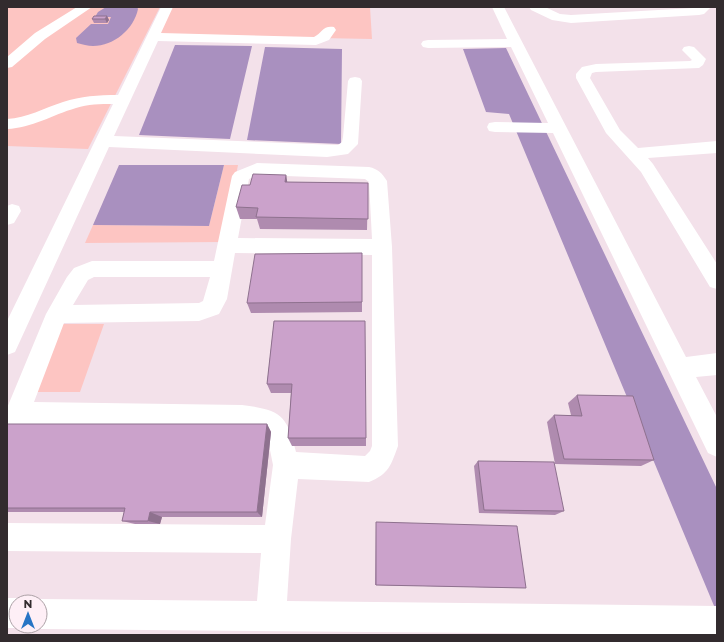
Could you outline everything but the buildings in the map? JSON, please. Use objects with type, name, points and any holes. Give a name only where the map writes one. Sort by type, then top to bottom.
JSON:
[{"type":"street","points":[[7,64],[40,36],[86,7]]},
{"type":"street","points":[[7,345],[167,7]]},
{"type":"street","points":[[498,7],[517,43],[553,128],[717,444]]},
{"type":"street","points":[[535,7],[557,17],[572,18],[628,11],[699,11],[705,7]]},
{"type":"street","points":[[152,37],[316,41],[324,38],[329,30]]},
{"type":"street","points":[[428,44],[517,43]]},
{"type":"street","points":[[688,50],[699,59],[694,65],[596,68],[587,70],[583,78],[614,133],[647,168],[717,281]]},
{"type":"street","points":[[103,142],[327,151],[342,150],[350,144],[355,81]]},
{"type":"street","points":[[7,124],[28,121],[78,102],[97,99],[122,100]]},
{"type":"street","points":[[503,127],[553,128]]},
{"type":"street","points":[[633,154],[717,147]]},
{"type":"street","points":[[57,314],[199,312],[211,308],[216,299],[241,176],[258,169],[369,173],[378,181],[382,247],[385,446],[380,460],[369,469],[286,465]]},
{"type":"street","points":[[226,245],[382,247]]},
{"type":"street","points":[[7,438],[57,314],[74,283],[81,274],[92,269],[222,268]]},
{"type":"street","points":[[679,369],[717,364]]},
{"type":"street","points":[[17,414],[242,417],[266,420],[279,434],[286,465],[277,538],[271,616]]},
{"type":"street","points":[[7,537],[277,538]]},
{"type":"street","points":[[48,614],[271,616],[461,626],[717,621]]},
{"type":"shaded area","points":[[106,7],[137,7],[138,9],[136,16],[128,29],[115,40],[93,46],[77,43],[76,38],[91,24],[108,24],[111,17],[95,17],[98,12]]},
{"type":"shaded area","points":[[160,7],[88,149],[7,146],[7,8]]},
{"type":"shaded area","points":[[171,7],[370,7],[372,39],[158,35]]},
{"type":"shaded area","points":[[175,45],[252,46],[230,139],[139,135]]},
{"type":"shaded area","points":[[265,47],[342,49],[341,144],[247,140]]},
{"type":"shaded area","points":[[506,48],[717,489],[717,613],[509,114],[486,112],[463,49]]},
{"type":"shaded area","points":[[119,165],[224,165],[209,226],[93,225]]},
{"type":"shaded area","points":[[224,165],[238,165],[223,242],[85,243],[93,225],[209,226]]},
{"type":"shaded area","points":[[63,324],[104,324],[80,392],[35,392]]}]
